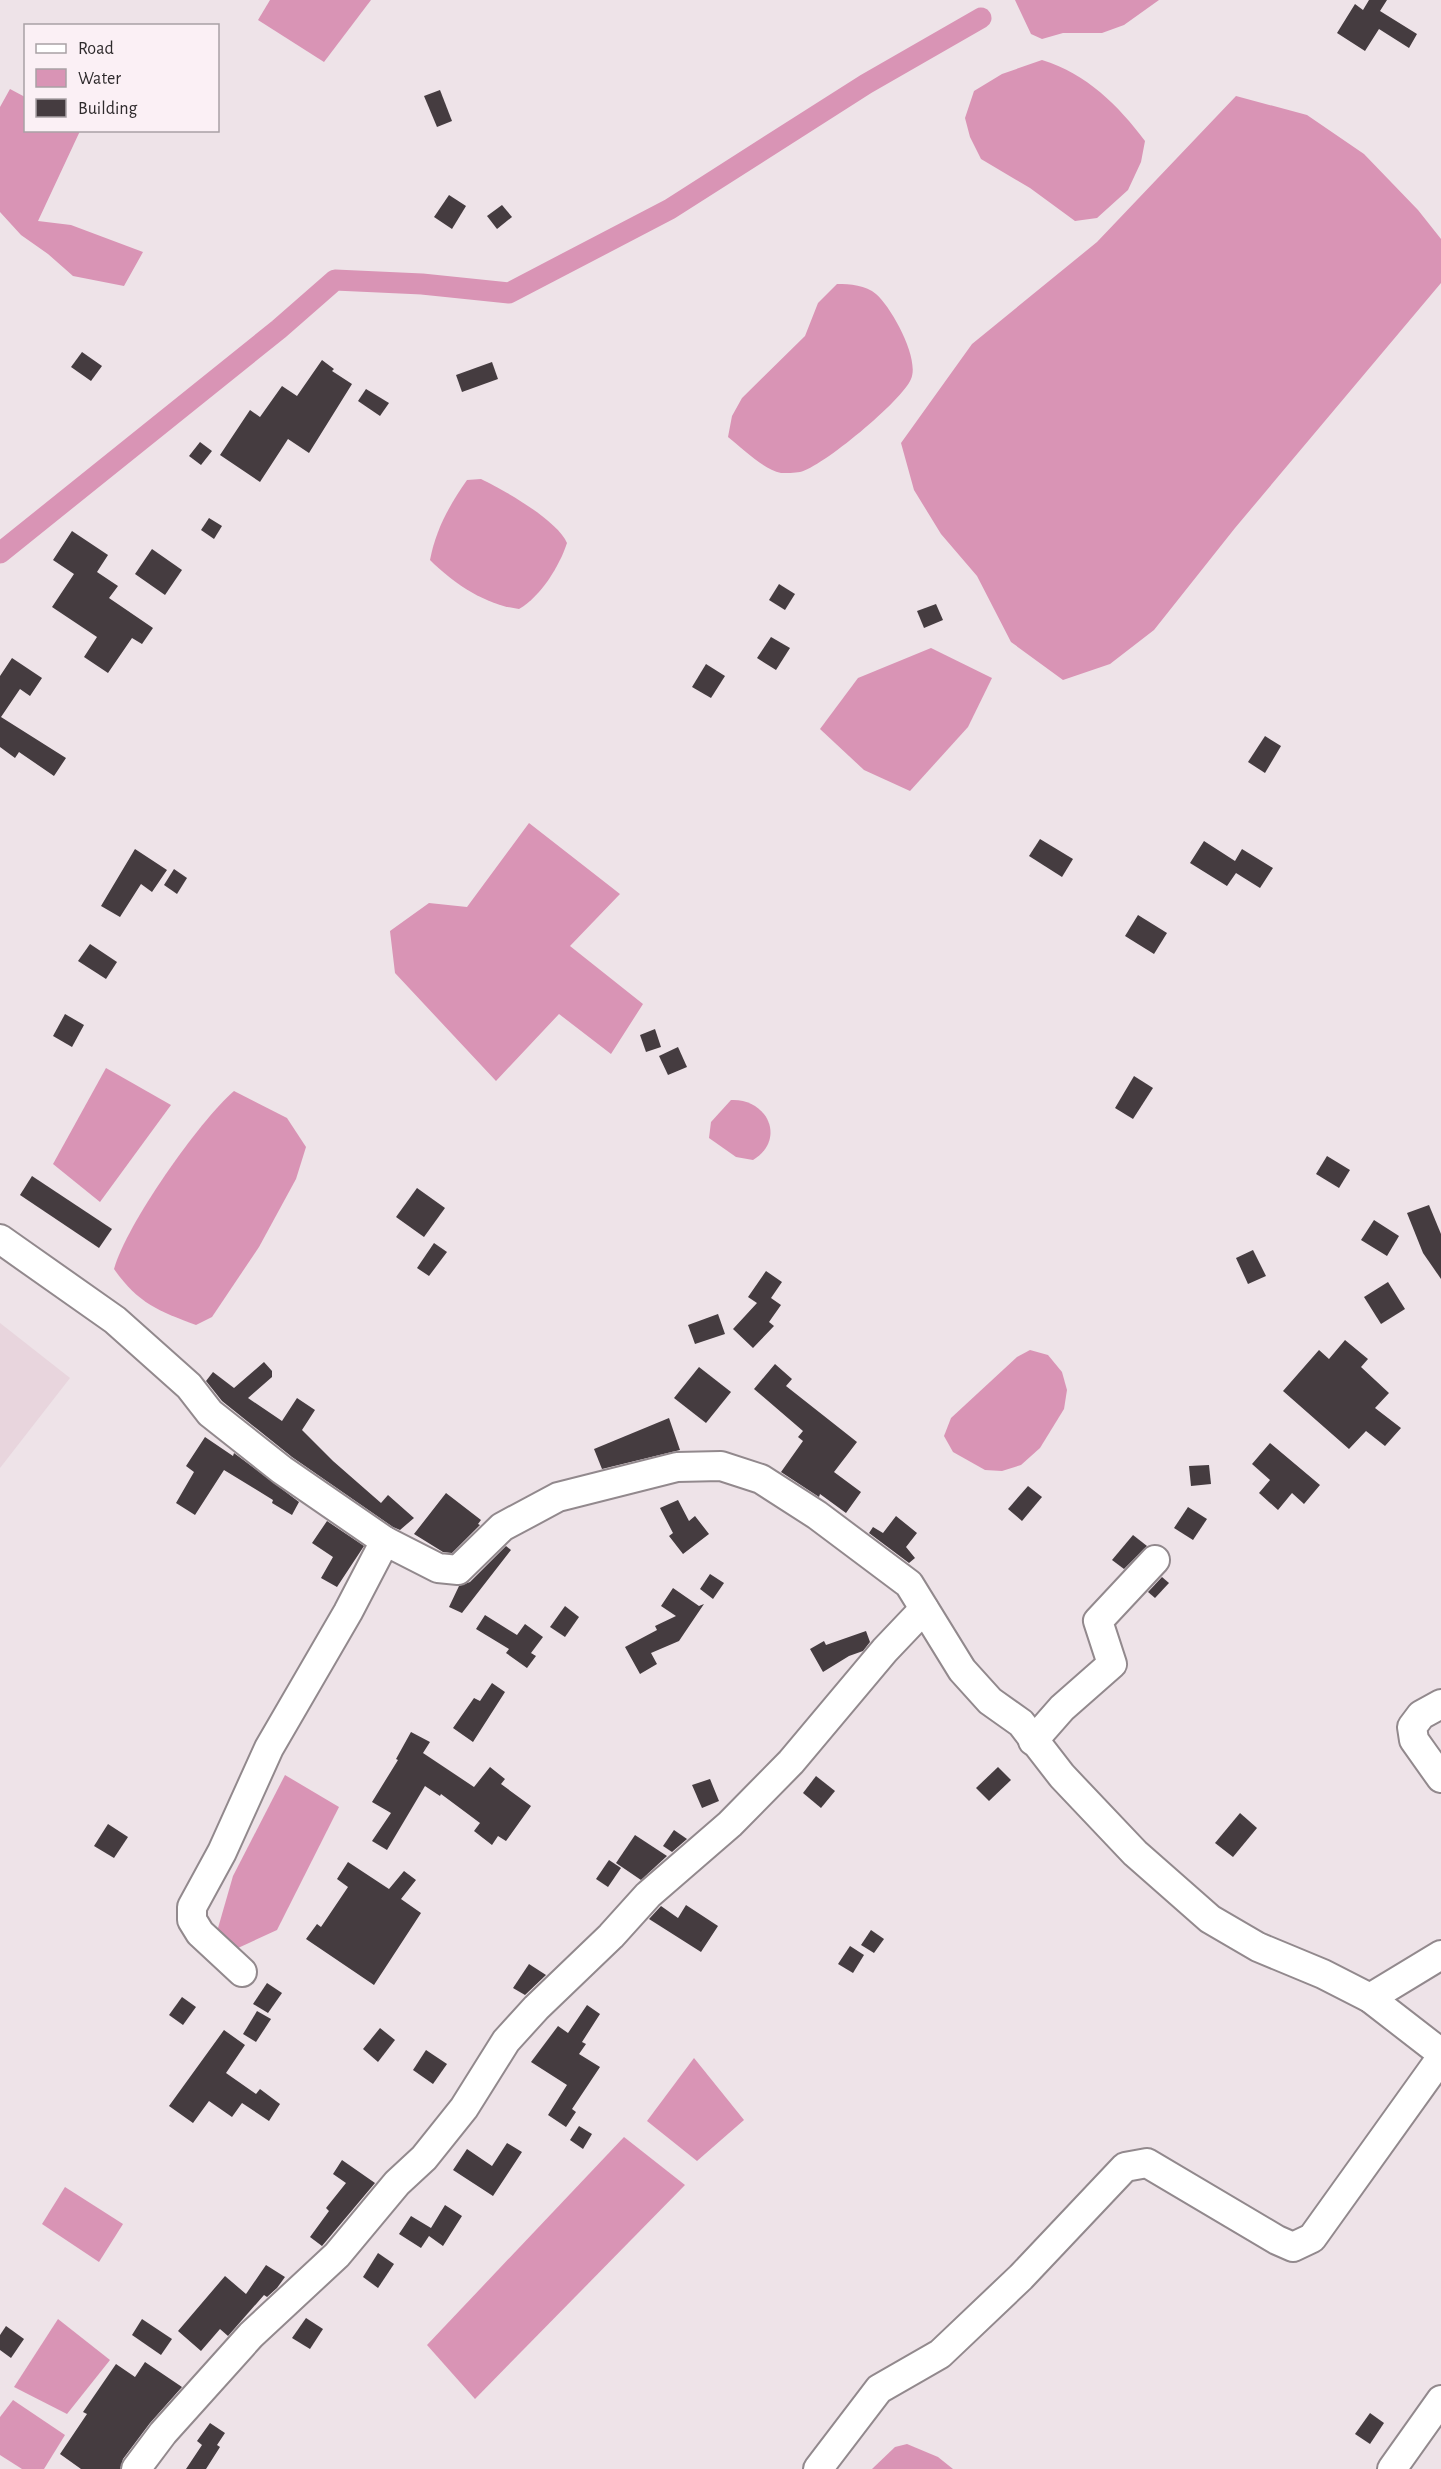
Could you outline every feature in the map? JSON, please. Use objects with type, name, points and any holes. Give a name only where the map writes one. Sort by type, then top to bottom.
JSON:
[{"type":"street","points":[[0,1239],[115,1320],[189,1386],[210,1413],[236,1435],[385,1541],[438,1568],[458,1570],[502,1527],[558,1497],[677,1467],[721,1466],[761,1479],[817,1515],[909,1584],[962,1670],[990,1701],[1020,1723],[1032,1741],[1135,1853],[1210,1919],[1258,1947],[1323,1974],[1370,1998],[1441,2053]]},
{"type":"street","points":[[242,1972],[200,1933],[192,1920],[192,1907],[222,1852],[269,1748],[348,1612],[385,1541]]},
{"type":"street","points":[[1032,1741],[1062,1708],[1112,1664],[1098,1621],[1155,1560]]},
{"type":"street","points":[[136,2469],[163,2433],[235,2352],[338,2255],[397,2183],[424,2158],[464,2108],[506,2041],[536,2008],[612,1936],[648,1895],[730,1824],[791,1762],[885,1650],[924,1609]]},
{"type":"street","points":[[1441,1704],[1421,1715],[1412,1727],[1414,1740],[1441,1778]]},
{"type":"street","points":[[1370,1998],[1441,1955]]},
{"type":"street","points":[[818,2469],[879,2389],[940,2354],[1021,2277],[1125,2167],[1147,2163],[1277,2240],[1293,2247],[1312,2238],[1441,2058]]},
{"type":"street","points":[[1392,2469],[1441,2400]]},
{"type":"shaded area","points":[[0,1323],[70,1378],[0,1468]]},
{"type":"water","points":[[270,0],[371,0],[324,62],[258,20]]},
{"type":"water","points":[[1015,0],[1159,0],[1124,25],[1102,33],[1063,33],[1042,39],[1031,34]]},
{"type":"water","points":[[1042,60],[1073,74],[1100,92],[1124,115],[1145,141],[1141,162],[1128,190],[1097,218],[1075,221],[1030,188],[981,159],[970,137],[965,118],[974,91],[1002,74]]},
{"type":"water","points":[[10,89],[24,96],[24,132],[80,132],[38,221],[71,225],[143,252],[124,286],[73,276],[21,235],[0,212],[0,107]]},
{"type":"water","points":[[1236,96],[1307,115],[1364,154],[1418,210],[1441,239],[1441,283],[1235,528],[1154,630],[1110,664],[1063,680],[1011,642],[977,576],[941,534],[914,490],[901,443],[972,344],[1097,242]]},
{"type":"water","points":[[837,284],[863,287],[876,294],[882,301],[903,334],[908,347],[912,359],[911,379],[905,389],[878,417],[825,459],[800,472],[774,471],[760,463],[728,437],[732,416],[742,398],[805,336],[818,303]]},
{"type":"water","points":[[481,479],[516,498],[541,516],[553,525],[567,543],[559,562],[542,589],[519,609],[494,603],[470,592],[430,560],[440,528],[454,499],[467,480]]},
{"type":"water","points":[[931,648],[992,678],[968,727],[910,791],[864,770],[820,729],[858,678]]},
{"type":"water","points":[[529,823],[620,894],[570,946],[643,1004],[611,1054],[559,1014],[496,1081],[395,973],[390,931],[429,903],[467,907]]},
{"type":"water","points":[[106,1068],[171,1105],[100,1202],[53,1164]]},
{"type":"water","points":[[234,1091],[287,1118],[306,1147],[296,1179],[259,1247],[212,1317],[196,1325],[160,1310],[140,1298],[114,1269],[133,1227],[165,1175],[202,1125]]},
{"type":"water","points":[[731,1100],[744,1101],[754,1106],[763,1113],[768,1121],[769,1141],[763,1151],[753,1160],[736,1157],[709,1138],[711,1122]]},
{"type":"water","points":[[1030,1350],[1048,1355],[1062,1372],[1067,1390],[1064,1409],[1040,1448],[1021,1465],[1002,1471],[985,1470],[953,1452],[944,1436],[951,1418],[1017,1357]]},
{"type":"water","points":[[285,1775],[339,1807],[277,1930],[238,1948],[216,1935],[233,1876]]},
{"type":"water","points":[[694,2058],[744,2120],[697,2161],[647,2121]]},
{"type":"water","points":[[624,2137],[685,2185],[475,2399],[427,2345]]},
{"type":"water","points":[[65,2187],[123,2224],[99,2262],[42,2224]]},
{"type":"water","points":[[58,2319],[110,2360],[67,2414],[14,2387]]},
{"type":"water","points":[[13,2400],[65,2435],[44,2469],[22,2469],[0,2455],[0,2417]]},
{"type":"water","points":[[907,2444],[938,2457],[953,2469],[872,2469],[895,2447]]},
{"type":"building","points":[[1369,0],[1387,0],[1380,11],[1417,34],[1409,48],[1379,29],[1365,51],[1337,33],[1355,4],[1363,10]]},
{"type":"building","points":[[440,90],[452,121],[437,127],[424,96]]},
{"type":"building","points":[[449,195],[466,206],[452,229],[434,217]]},
{"type":"building","points":[[502,205],[512,217],[497,229],[487,216]]},
{"type":"building","points":[[82,352],[102,366],[91,381],[71,367]]},
{"type":"building","points":[[322,360],[334,369],[332,371],[352,384],[309,453],[288,439],[260,482],[220,455],[250,410],[260,417],[282,386],[297,396]]},
{"type":"building","points":[[492,362],[498,379],[462,392],[456,375]]},
{"type":"building","points":[[366,389],[389,403],[380,416],[358,401]]},
{"type":"building","points":[[200,442],[212,451],[201,465],[189,456]]},
{"type":"building","points":[[209,518],[222,526],[214,539],[201,530]]},
{"type":"building","points":[[72,531],[108,555],[97,572],[118,586],[109,598],[153,628],[142,644],[132,638],[108,673],[84,657],[97,637],[52,607],[74,574],[53,560]]},
{"type":"building","points":[[152,549],[182,570],[165,595],[135,574]]},
{"type":"building","points":[[779,584],[795,594],[785,610],[769,600]]},
{"type":"building","points":[[936,604],[943,620],[924,628],[917,611]]},
{"type":"building","points":[[771,637],[790,648],[776,670],[757,658]]},
{"type":"building","points":[[12,658],[42,678],[30,696],[20,689],[1,717],[66,758],[54,776],[19,752],[15,758],[0,747],[0,676]]},
{"type":"building","points":[[706,664],[725,676],[711,698],[692,687]]},
{"type":"building","points":[[1265,736],[1281,746],[1265,773],[1248,762]]},
{"type":"building","points":[[1040,839],[1073,859],[1062,877],[1029,856]]},
{"type":"building","points":[[1204,841],[1235,861],[1242,849],[1273,868],[1260,888],[1236,873],[1227,886],[1190,863]]},
{"type":"building","points":[[135,849],[167,870],[152,892],[141,884],[120,917],[101,906]]},
{"type":"building","points":[[174,869],[187,878],[177,894],[164,885]]},
{"type":"building","points":[[1138,915],[1167,933],[1154,954],[1125,936]]},
{"type":"building","points":[[90,944],[117,962],[106,979],[78,961]]},
{"type":"building","points":[[65,1014],[84,1025],[72,1047],[53,1036]]},
{"type":"building","points":[[655,1029],[661,1047],[646,1052],[640,1035]]},
{"type":"building","points":[[678,1047],[687,1067],[668,1075],[659,1056]]},
{"type":"building","points":[[1134,1076],[1153,1088],[1133,1119],[1115,1108]]},
{"type":"building","points":[[1327,1156],[1350,1170],[1339,1188],[1316,1174]]},
{"type":"building","points":[[32,1176],[112,1229],[99,1248],[20,1195]]},
{"type":"building","points":[[417,1188],[445,1208],[424,1237],[396,1217]]},
{"type":"building","points":[[1429,1205],[1441,1234],[1441,1279],[1423,1253],[1407,1213]]},
{"type":"building","points":[[1374,1220],[1399,1236],[1387,1256],[1361,1240]]},
{"type":"building","points":[[434,1243],[447,1252],[429,1276],[417,1268]]},
{"type":"building","points":[[1253,1250],[1266,1276],[1248,1284],[1236,1258]]},
{"type":"building","points":[[766,1271],[782,1282],[771,1298],[781,1305],[769,1322],[774,1326],[753,1348],[733,1329],[757,1303],[748,1297]]},
{"type":"building","points":[[1388,1282],[1405,1309],[1381,1324],[1364,1297]]},
{"type":"building","points":[[718,1314],[725,1334],[695,1344],[688,1325]]},
{"type":"building","points":[[1345,1340],[1368,1359],[1361,1367],[1389,1393],[1375,1408],[1401,1428],[1385,1446],[1366,1431],[1349,1449],[1283,1391],[1319,1350],[1329,1359]]},
{"type":"building","points":[[264,1362],[272,1371],[272,1377],[248,1398],[282,1421],[297,1398],[315,1410],[302,1430],[381,1503],[388,1495],[414,1518],[400,1530],[393,1527],[292,1457],[222,1401],[206,1381],[213,1372],[234,1388]]},
{"type":"building","points":[[775,1364],[792,1379],[786,1386],[857,1442],[834,1472],[861,1492],[846,1513],[820,1494],[819,1497],[781,1472],[803,1441],[798,1437],[803,1431],[754,1389]]},
{"type":"building","points":[[699,1367],[731,1392],[706,1423],[674,1398]]},
{"type":"building","points":[[669,1418],[680,1450],[602,1469],[594,1449]]},
{"type":"building","points":[[205,1437],[233,1456],[234,1453],[299,1502],[292,1515],[272,1503],[273,1500],[224,1470],[195,1515],[176,1503],[194,1472],[186,1466]]},
{"type":"building","points":[[1270,1443],[1320,1485],[1304,1504],[1292,1493],[1278,1510],[1259,1493],[1270,1480],[1252,1464]]},
{"type":"building","points":[[1209,1465],[1211,1484],[1191,1486],[1189,1466]]},
{"type":"building","points":[[1028,1486],[1042,1497],[1022,1521],[1008,1509]]},
{"type":"building","points":[[446,1493],[481,1520],[478,1524],[480,1525],[452,1553],[443,1552],[414,1534]]},
{"type":"building","points":[[678,1500],[689,1521],[695,1516],[709,1534],[683,1554],[669,1536],[673,1533],[660,1508]]},
{"type":"building","points":[[1188,1507],[1207,1519],[1193,1540],[1174,1528]]},
{"type":"building","points":[[896,1516],[917,1533],[906,1547],[915,1558],[909,1563],[869,1533],[873,1527],[883,1533]]},
{"type":"building","points":[[327,1521],[364,1546],[337,1587],[321,1578],[333,1557],[312,1543]]},
{"type":"building","points":[[1133,1535],[1147,1546],[1124,1569],[1112,1560]]},
{"type":"building","points":[[506,1546],[511,1550],[462,1613],[449,1607],[459,1586],[470,1582]]},
{"type":"building","points":[[710,1574],[724,1583],[713,1599],[700,1589]]},
{"type":"building","points":[[1162,1577],[1169,1583],[1155,1598],[1148,1592]]},
{"type":"building","points":[[673,1588],[699,1606],[704,1604],[679,1641],[651,1653],[657,1664],[640,1674],[625,1647],[657,1630],[655,1626],[676,1616],[661,1606]]},
{"type":"building","points":[[565,1606],[579,1617],[565,1637],[550,1627]]},
{"type":"building","points":[[485,1615],[517,1635],[525,1624],[543,1637],[531,1653],[536,1656],[527,1668],[506,1653],[509,1649],[476,1629]]},
{"type":"building","points":[[866,1631],[870,1642],[863,1651],[849,1656],[823,1672],[810,1649],[824,1641],[826,1645]]},
{"type":"building","points":[[492,1683],[505,1692],[473,1742],[453,1728],[474,1698],[480,1701]]},
{"type":"building","points":[[411,1732],[430,1742],[423,1753],[474,1787],[490,1767],[505,1779],[501,1784],[531,1806],[506,1841],[498,1836],[492,1845],[474,1831],[480,1823],[441,1794],[440,1796],[425,1786],[387,1850],[372,1841],[391,1813],[372,1802],[398,1760],[396,1759]]},
{"type":"building","points":[[998,1767],[1011,1780],[989,1801],[976,1788]]},
{"type":"building","points":[[816,1776],[835,1791],[821,1808],[803,1793]]},
{"type":"building","points":[[710,1779],[719,1801],[702,1808],[692,1785]]},
{"type":"building","points":[[1240,1813],[1257,1828],[1233,1857],[1215,1843]]},
{"type":"building","points":[[108,1824],[128,1837],[114,1858],[94,1846]]},
{"type":"building","points":[[674,1830],[687,1839],[672,1852],[663,1846]]},
{"type":"building","points":[[635,1835],[667,1856],[641,1880],[616,1863]]},
{"type":"building","points":[[609,1860],[621,1868],[608,1887],[596,1879]]},
{"type":"building","points":[[348,1862],[389,1889],[404,1871],[416,1880],[401,1899],[421,1913],[374,1985],[306,1939],[317,1924],[321,1927],[348,1887],[337,1879]]},
{"type":"building","points":[[686,1905],[718,1926],[701,1952],[649,1919],[661,1906],[678,1918]]},
{"type":"building","points":[[871,1930],[884,1939],[874,1953],[861,1945]]},
{"type":"building","points":[[850,1946],[864,1955],[853,1973],[838,1964]]},
{"type":"building","points":[[529,1964],[546,1975],[525,1995],[513,1988]]},
{"type":"building","points":[[267,1983],[282,1993],[268,2013],[253,2004]]},
{"type":"building","points":[[182,1997],[196,2007],[183,2025],[169,2015]]},
{"type":"building","points":[[587,2005],[600,2014],[582,2042],[586,2044],[579,2054],[600,2067],[572,2109],[576,2112],[566,2127],[548,2115],[567,2085],[531,2062],[558,2026],[568,2033]]},
{"type":"building","points":[[257,2011],[271,2019],[256,2042],[243,2034]]},
{"type":"building","points":[[380,2028],[395,2040],[378,2062],[363,2049]]},
{"type":"building","points":[[224,2030],[245,2045],[226,2073],[256,2094],[260,2089],[280,2104],[269,2121],[242,2103],[232,2117],[209,2101],[193,2123],[169,2106]]},
{"type":"building","points":[[426,2050],[447,2064],[433,2084],[413,2070]]},
{"type":"building","points":[[579,2126],[592,2134],[583,2149],[570,2140]]},
{"type":"building","points":[[507,2143],[522,2152],[493,2196],[453,2170],[467,2149],[492,2166]]},
{"type":"building","points":[[342,2160],[375,2183],[322,2246],[310,2237],[329,2211],[326,2208],[346,2183],[333,2174]]},
{"type":"building","points":[[445,2205],[462,2216],[443,2246],[429,2236],[421,2248],[399,2234],[411,2216],[431,2228]]},
{"type":"building","points":[[378,2253],[394,2264],[378,2288],[363,2277]]},
{"type":"building","points":[[266,2265],[285,2277],[267,2297],[264,2295],[228,2336],[220,2329],[201,2351],[178,2331],[225,2276],[246,2294]]},
{"type":"building","points":[[306,2318],[323,2329],[310,2349],[292,2338]]},
{"type":"building","points":[[142,2319],[172,2339],[161,2355],[132,2335]]},
{"type":"building","points":[[6,2326],[24,2339],[11,2358],[0,2350],[0,2335]]},
{"type":"building","points":[[145,2362],[182,2387],[150,2423],[123,2459],[120,2469],[81,2469],[60,2454],[87,2414],[83,2412],[116,2364],[135,2377]]},
{"type":"building","points":[[1370,2413],[1384,2423],[1370,2444],[1355,2434]]},
{"type":"building","points":[[210,2423],[225,2433],[217,2445],[220,2447],[206,2469],[186,2469],[202,2445],[197,2441]]},
{"type":"waterway","points":[[0,553],[279,329],[335,280],[422,284],[509,293],[670,209],[866,84],[981,18]]}]
